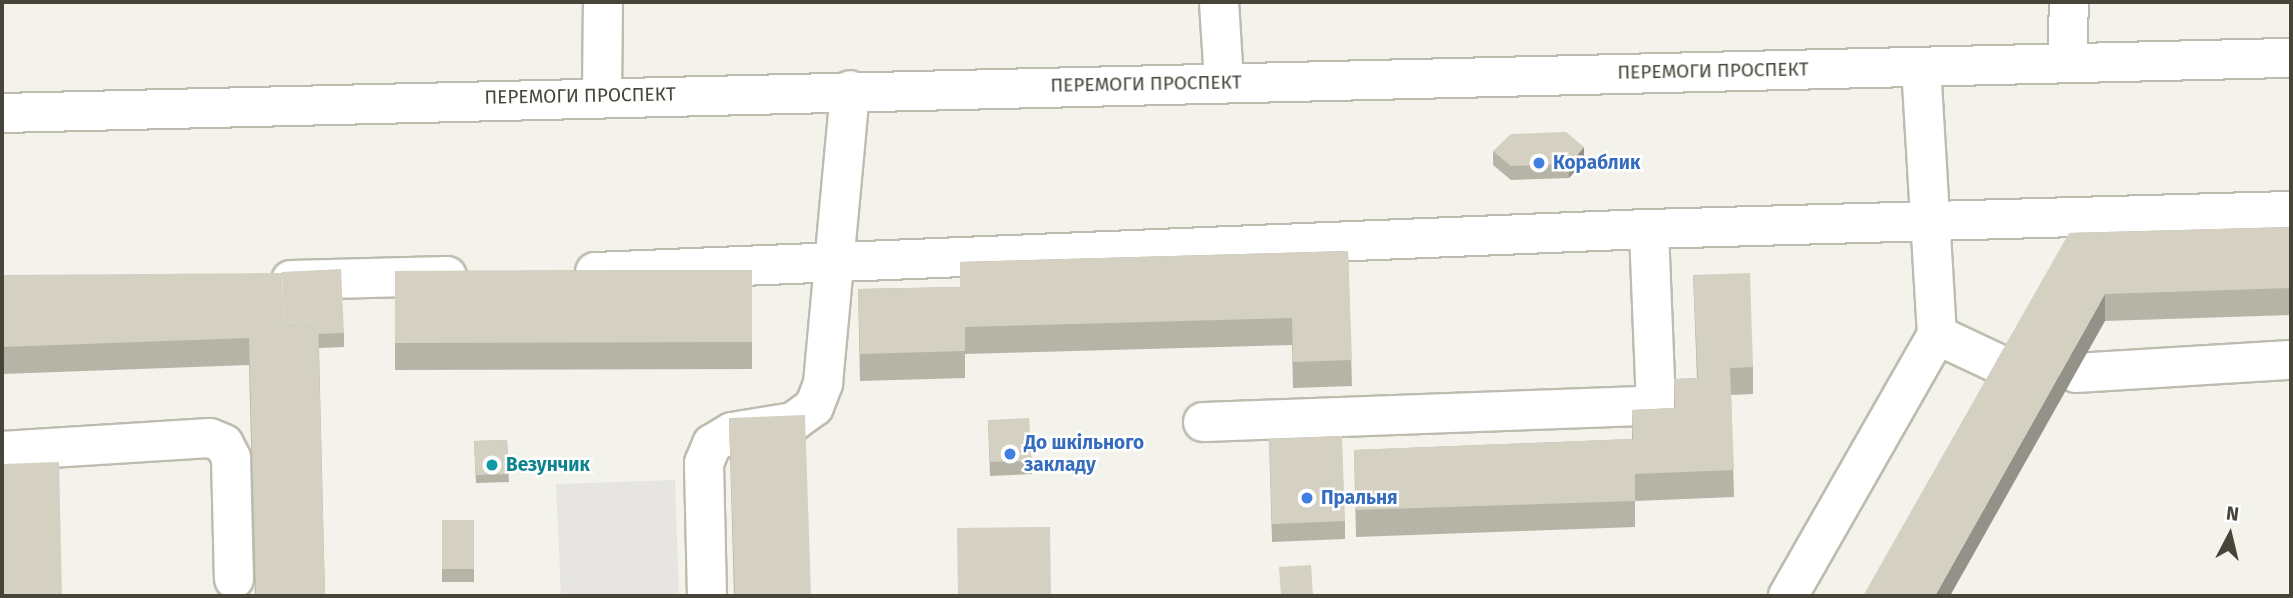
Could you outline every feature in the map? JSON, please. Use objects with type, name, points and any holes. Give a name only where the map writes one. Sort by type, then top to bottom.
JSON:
[{"type":"street","points":[[602,95],[603,2]]},
{"type":"street","points":[[1219,2],[1224,82]]},
{"type":"street","points":[[2067,63],[2069,2]]},
{"type":"street","name":"ПЕРЕМОГИ ПРОСПЕКТ","points":[[2,113],[602,95],[2291,58]]},
{"type":"street","points":[[1788,596],[1937,335],[1928,222],[1921,67]]},
{"type":"street","points":[[707,596],[704,463],[712,444],[732,432],[793,422],[814,407],[823,383],[850,90]]},
{"type":"street","points":[[558,273],[835,265],[1649,229],[2291,211]]},
{"type":"street","points":[[1203,422],[1656,405],[1649,229]]},
{"type":"street","points":[[252,281],[488,275]]},
{"type":"street","points":[[1937,335],[2007,368]]},
{"type":"street","points":[[2076,373],[2291,360]]},
{"type":"street","points":[[2,451],[209,438],[224,444],[232,458],[234,579]]},
{"type":"shaded area","points":[[675,480],[679,596],[561,596],[556,484]]},
{"type":"building","points":[[1566,132],[1584,147],[1569,164],[1511,166],[1493,151],[1511,134]]},
{"type":"building","points":[[2291,227],[2291,288],[2105,294],[1935,596],[1863,596],[2069,233]]},
{"type":"building","points":[[1348,251],[1352,360],[1293,362],[1292,318],[965,327],[965,351],[860,354],[858,289],[960,287],[960,262]]},
{"type":"building","points":[[341,269],[344,333],[318,334],[318,321],[284,323],[281,272]]},
{"type":"building","points":[[752,270],[752,342],[395,343],[395,271]]},
{"type":"building","points":[[282,273],[284,323],[318,321],[325,596],[256,596],[249,338],[2,347],[2,275]]},
{"type":"building","points":[[1750,273],[1753,367],[1730,368],[1734,470],[1635,474],[1635,501],[1356,510],[1354,450],[1633,439],[1632,410],[1675,408],[1674,379],[1698,378],[1693,275]]},
{"type":"building","points":[[805,415],[811,596],[735,596],[729,418]]},
{"type":"building","name":"До шкільного закладу","points":[[1029,418],[1032,461],[990,462],[988,420]]},
{"type":"building","name":"Пральня","points":[[1342,436],[1345,521],[1272,524],[1269,439]]},
{"type":"building","name":"Везунчик","points":[[507,440],[509,474],[476,475],[474,441]]},
{"type":"building","points":[[59,462],[62,596],[2,596],[2,464]]},
{"type":"building","points":[[442,520],[474,520],[474,569],[442,569]]},
{"type":"building","points":[[1050,527],[1051,596],[958,596],[957,528]]},
{"type":"building","points":[[1311,565],[1313,596],[1281,596],[1279,567]]},
{"type":"place","name":"Кораблик","points":[[1539,163]]},
{"type":"place","name":"До шкільного закладу","points":[[1010,454]]},
{"type":"place","name":"Везунчик","points":[[492,465]]},
{"type":"place","name":"Пральня","points":[[1307,498]]}]
